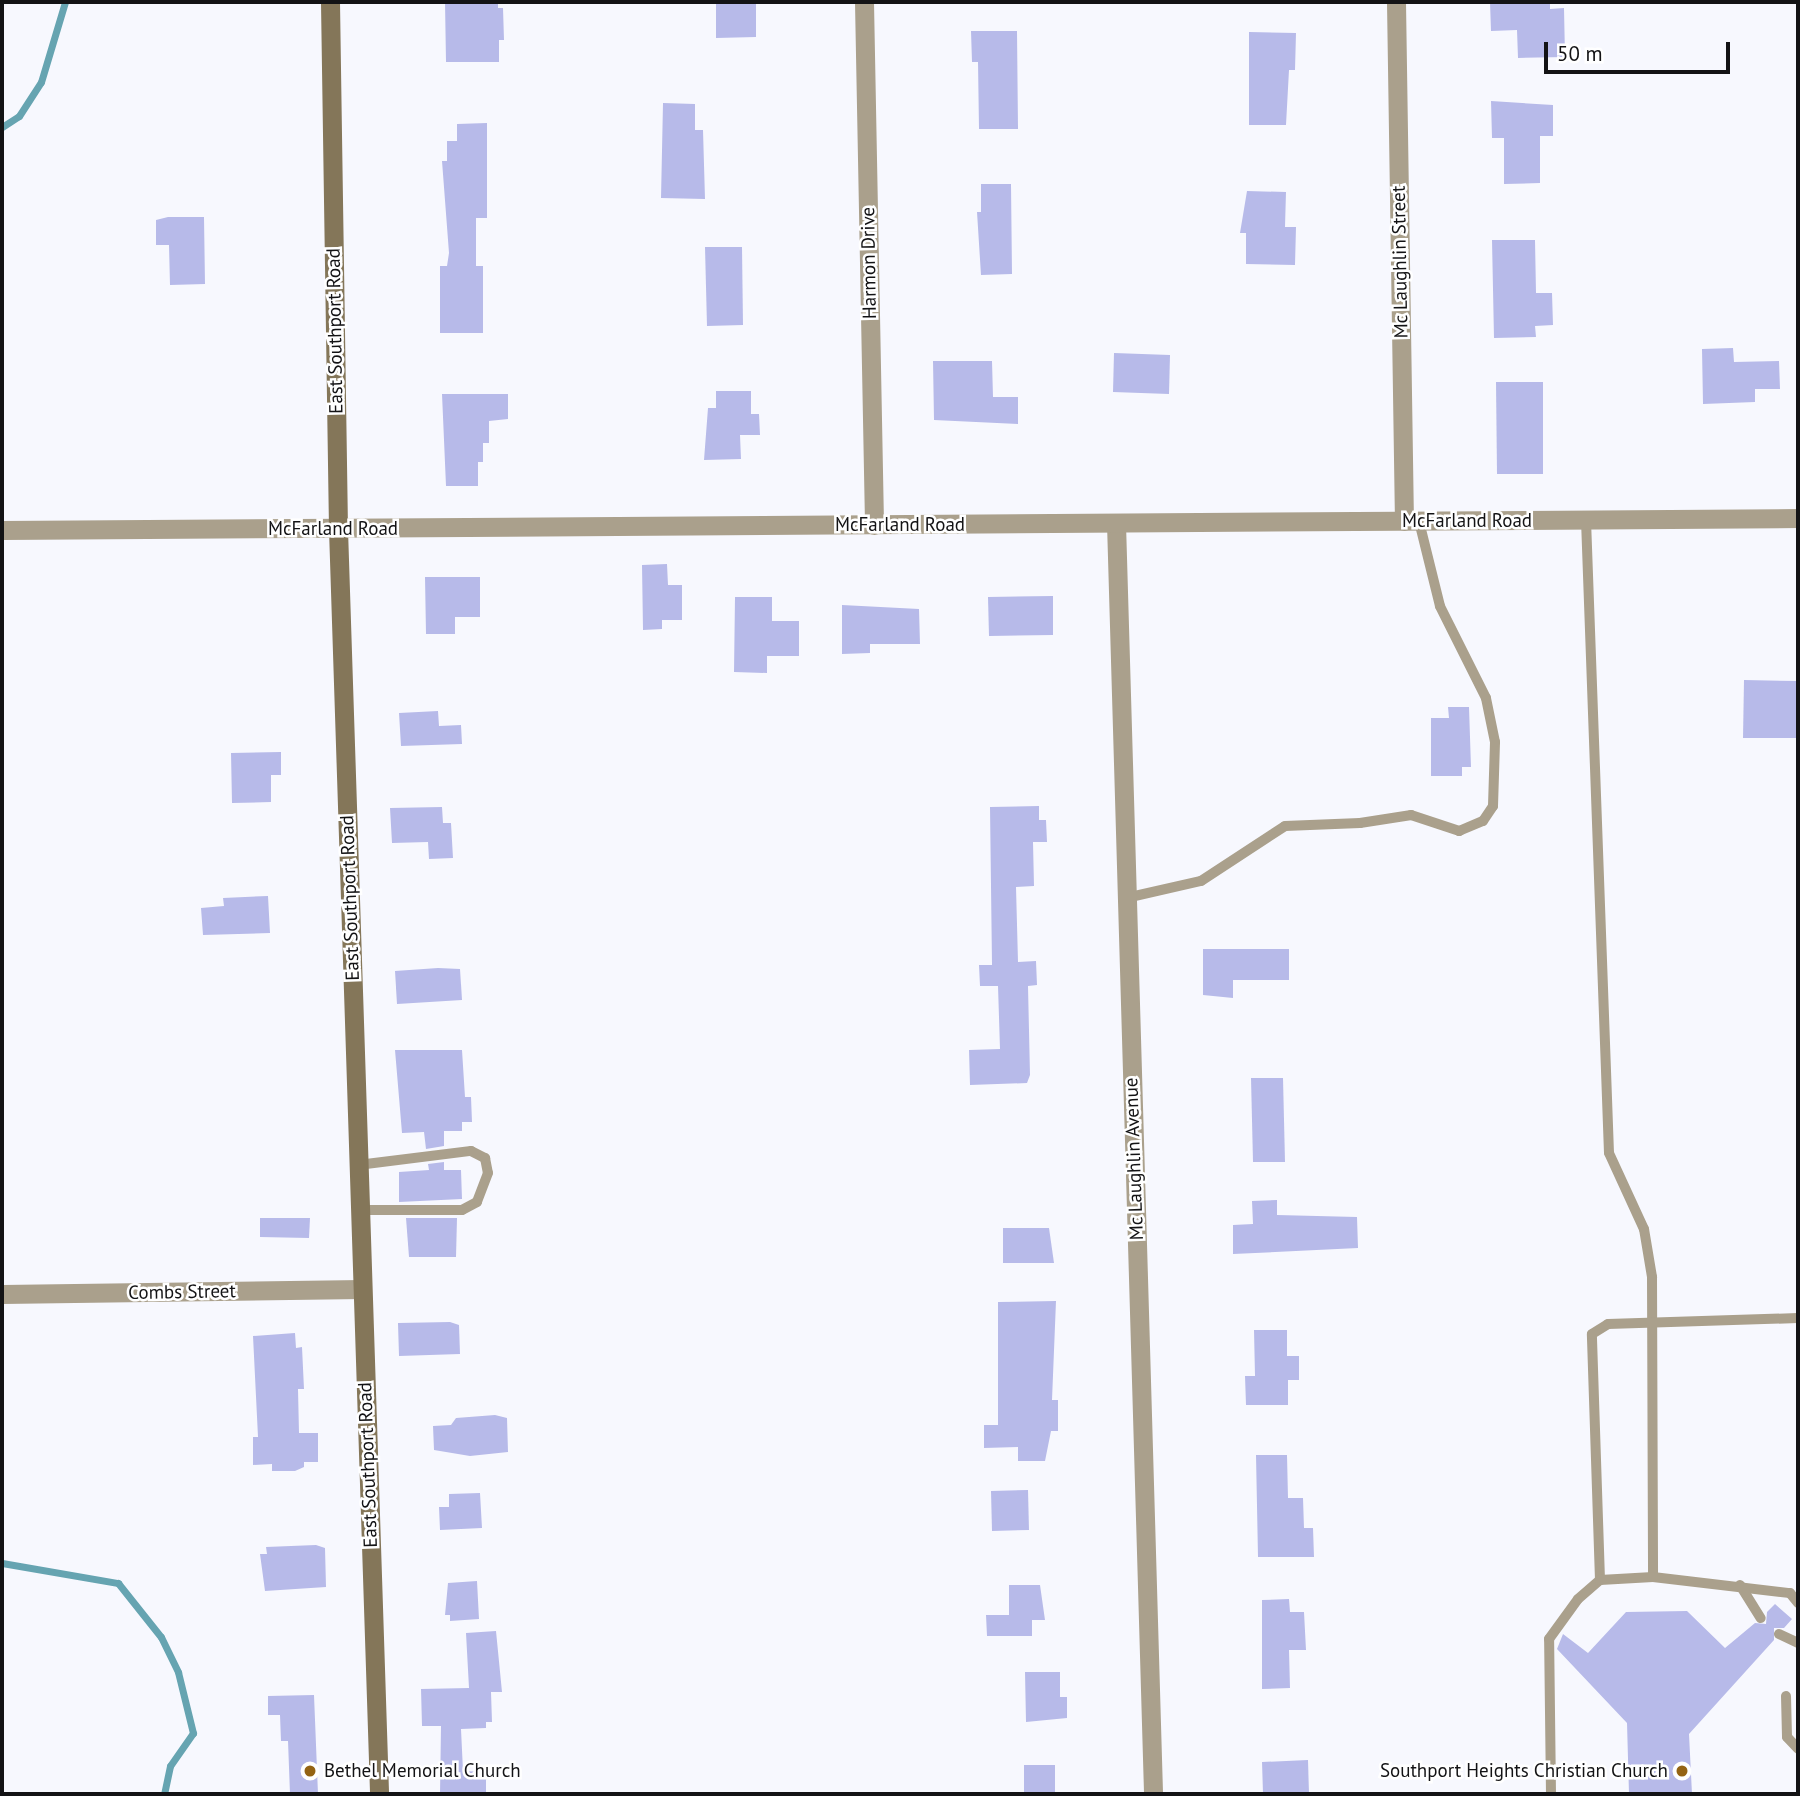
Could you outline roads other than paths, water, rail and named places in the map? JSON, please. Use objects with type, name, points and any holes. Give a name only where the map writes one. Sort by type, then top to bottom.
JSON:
[{"type":"main road","name":"East Southport Road","points":[[330,2],[338,529],[379,1794]]},
{"type":"street","name":"Harmon Drive","points":[[863,2],[874,525]]},
{"type":"street","name":"Mc Laughlin Street","points":[[1396,2],[1411,521]]},
{"type":"street","name":"McFarland Road","points":[[2,530],[1798,518]]},
{"type":"street","name":"Mc Laughlin Avenue","points":[[1116,523],[1153,1794]]},
{"type":"street","name":"Combs Street","points":[[2,1294],[362,1289]]},
{"type":"lane","points":[[1586,520],[1609,1153],[1644,1229],[1652,1277],[1653,1577]]},
{"type":"lane","points":[[1126,898],[1201,881],[1285,826],[1360,823],[1410,816],[1460,831],[1483,821],[1493,806],[1493,731],[1486,698],[1440,606],[1411,521]]},
{"type":"lane","points":[[358,1165],[471,1152],[485,1158],[488,1173],[477,1202],[461,1210],[360,1210]]},
{"type":"lane","points":[[1600,1580],[1589,1345],[1598,1327],[1653,1322],[1798,1318]]},
{"type":"lane","points":[[1551,1794],[1549,1639],[1578,1600],[1600,1580],[1653,1577],[1740,1585],[1790,1593],[1798,1603]]},
{"type":"lane","points":[[1740,1585],[1760,1618]]},
{"type":"lane","points":[[1779,1634],[1798,1643]]},
{"type":"lane","points":[[1786,1696],[1787,1737],[1798,1749]]},
{"type":"waterway","points":[[2,127],[19,116],[41,82],[65,2]]},
{"type":"waterway","points":[[2,1563],[118,1583],[161,1637],[178,1672],[193,1733],[170,1766],[164,1794]]},
{"type":"place","name":"Bethel Memorial Church","points":[[310,1771]]},
{"type":"place","name":"Southport Heights Christian Church","points":[[1682,1771]]}]
